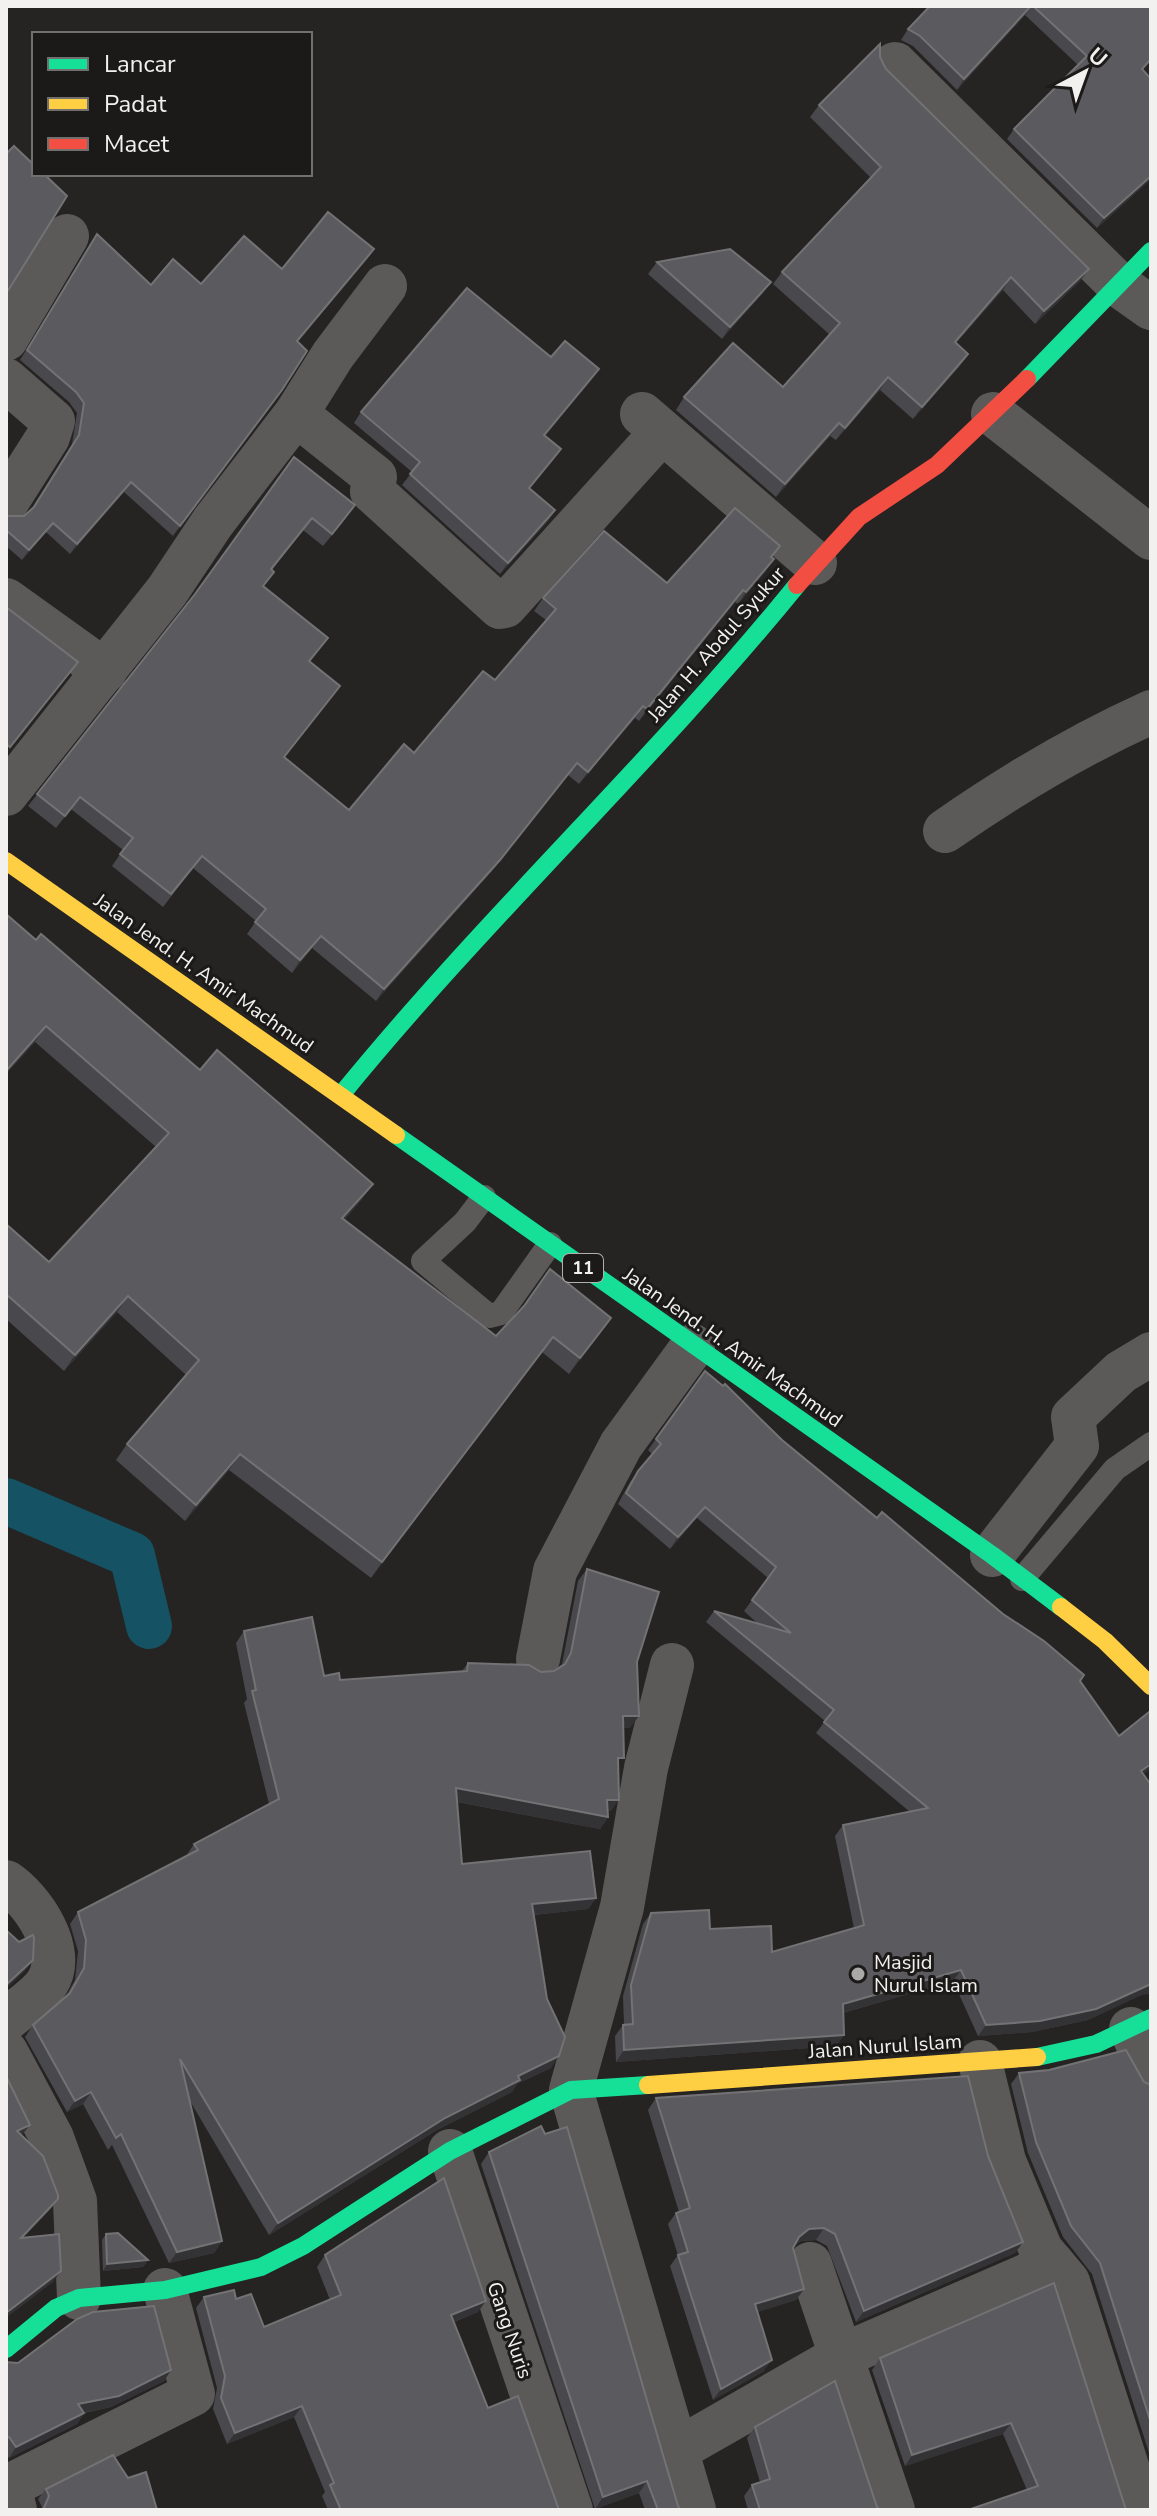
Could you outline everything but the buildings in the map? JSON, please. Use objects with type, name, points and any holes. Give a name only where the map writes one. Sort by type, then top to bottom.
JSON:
[{"type":"main road","name":"Jalan H. Abdul Syukur","points":[[341,1095],[406,1015],[744,650],[815,563],[859,517],[937,465],[993,414],[1136,297],[1151,251]]},
{"type":"main road","name":"Jalan Jend. H. Amir Machmud","points":[[6,861],[1007,1567],[1105,1641],[1151,1686]]},
{"type":"main road","name":"Jalan Nurul Islam","points":[[593,2087],[1036,2057],[1096,2044],[1141,2023]]},
{"type":"main road","points":[[9,2339],[56,2308],[79,2298],[165,2290],[261,2267],[303,2246],[450,2151],[593,2087]]},
{"type":"street","points":[[895,64],[1136,297]]},
{"type":"street","points":[[6,339],[67,236]]},
{"type":"street","points":[[6,794],[105,671],[296,414],[333,355],[385,286]]},
{"type":"street","points":[[6,380],[53,421],[48,437],[6,503]]},
{"type":"street","points":[[296,414],[375,477],[372,491],[500,607],[505,606],[652,423],[815,563]]},
{"type":"street","points":[[993,414],[1151,538]]},
{"type":"street","points":[[6,600],[105,671]]},
{"type":"street","points":[[945,831],[1013,783],[1098,736],[1151,712]]},
{"type":"street","points":[[538,1659],[555,1571],[621,1445],[693,1346]]},
{"type":"street","points":[[1007,1567],[1077,1446],[1073,1417],[1121,1372],[1151,1354]]},
{"type":"street","points":[[672,1665],[646,1768],[593,2087],[675,2451],[694,2510]]},
{"type":"street","points":[[6,1882],[19,1890],[39,1919],[53,1949],[54,1965],[47,1983],[6,2020]]},
{"type":"street","points":[[1141,2023],[1151,2074]]},
{"type":"street","points":[[6,2052],[52,2138],[75,2201],[79,2298]]},
{"type":"street","points":[[980,2062],[1004,2161],[1041,2250],[1068,2282],[1141,2510]]},
{"type":"street","name":"Gang Nuris","points":[[450,2151],[571,2510]]},
{"type":"street","points":[[810,2264],[893,2510]]},
{"type":"street","points":[[675,2451],[841,2356],[1053,2264]]},
{"type":"street","points":[[15,2510],[9,2486],[193,2394],[165,2290]]},
{"type":"lane","points":[[484,1197],[465,1222],[423,1261],[489,1316],[501,1313],[550,1244]]},
{"type":"lane","points":[[1007,1567],[1115,1469],[1151,1444]]},
{"type":"waterway","points":[[6,1501],[132,1555],[149,1626]]},
{"type":"traffic: fast","points":[[1027,379],[1151,251]]},
{"type":"traffic: fast","points":[[341,1095],[453,966],[685,714],[797,585]]},
{"type":"traffic: fast","points":[[396,1135],[992,1555],[1061,1607]]},
{"type":"traffic: fast","points":[[1037,2057],[1096,2044],[1151,2018]]},
{"type":"traffic: fast","points":[[6,2349],[56,2308],[79,2298],[165,2290],[261,2267],[303,2246],[450,2151],[571,2090],[648,2085]]},
{"type":"traffic: slow","points":[[6,861],[396,1135]]},
{"type":"traffic: slow","points":[[1061,1607],[1105,1641],[1151,1686]]},
{"type":"traffic: slow","points":[[648,2085],[1037,2057]]},
{"type":"traffic: jam","points":[[797,585],[859,517],[937,465],[1027,379]]},
{"type":"place","name":"Masjid Nurul Islam","points":[[858,1974]]}]
